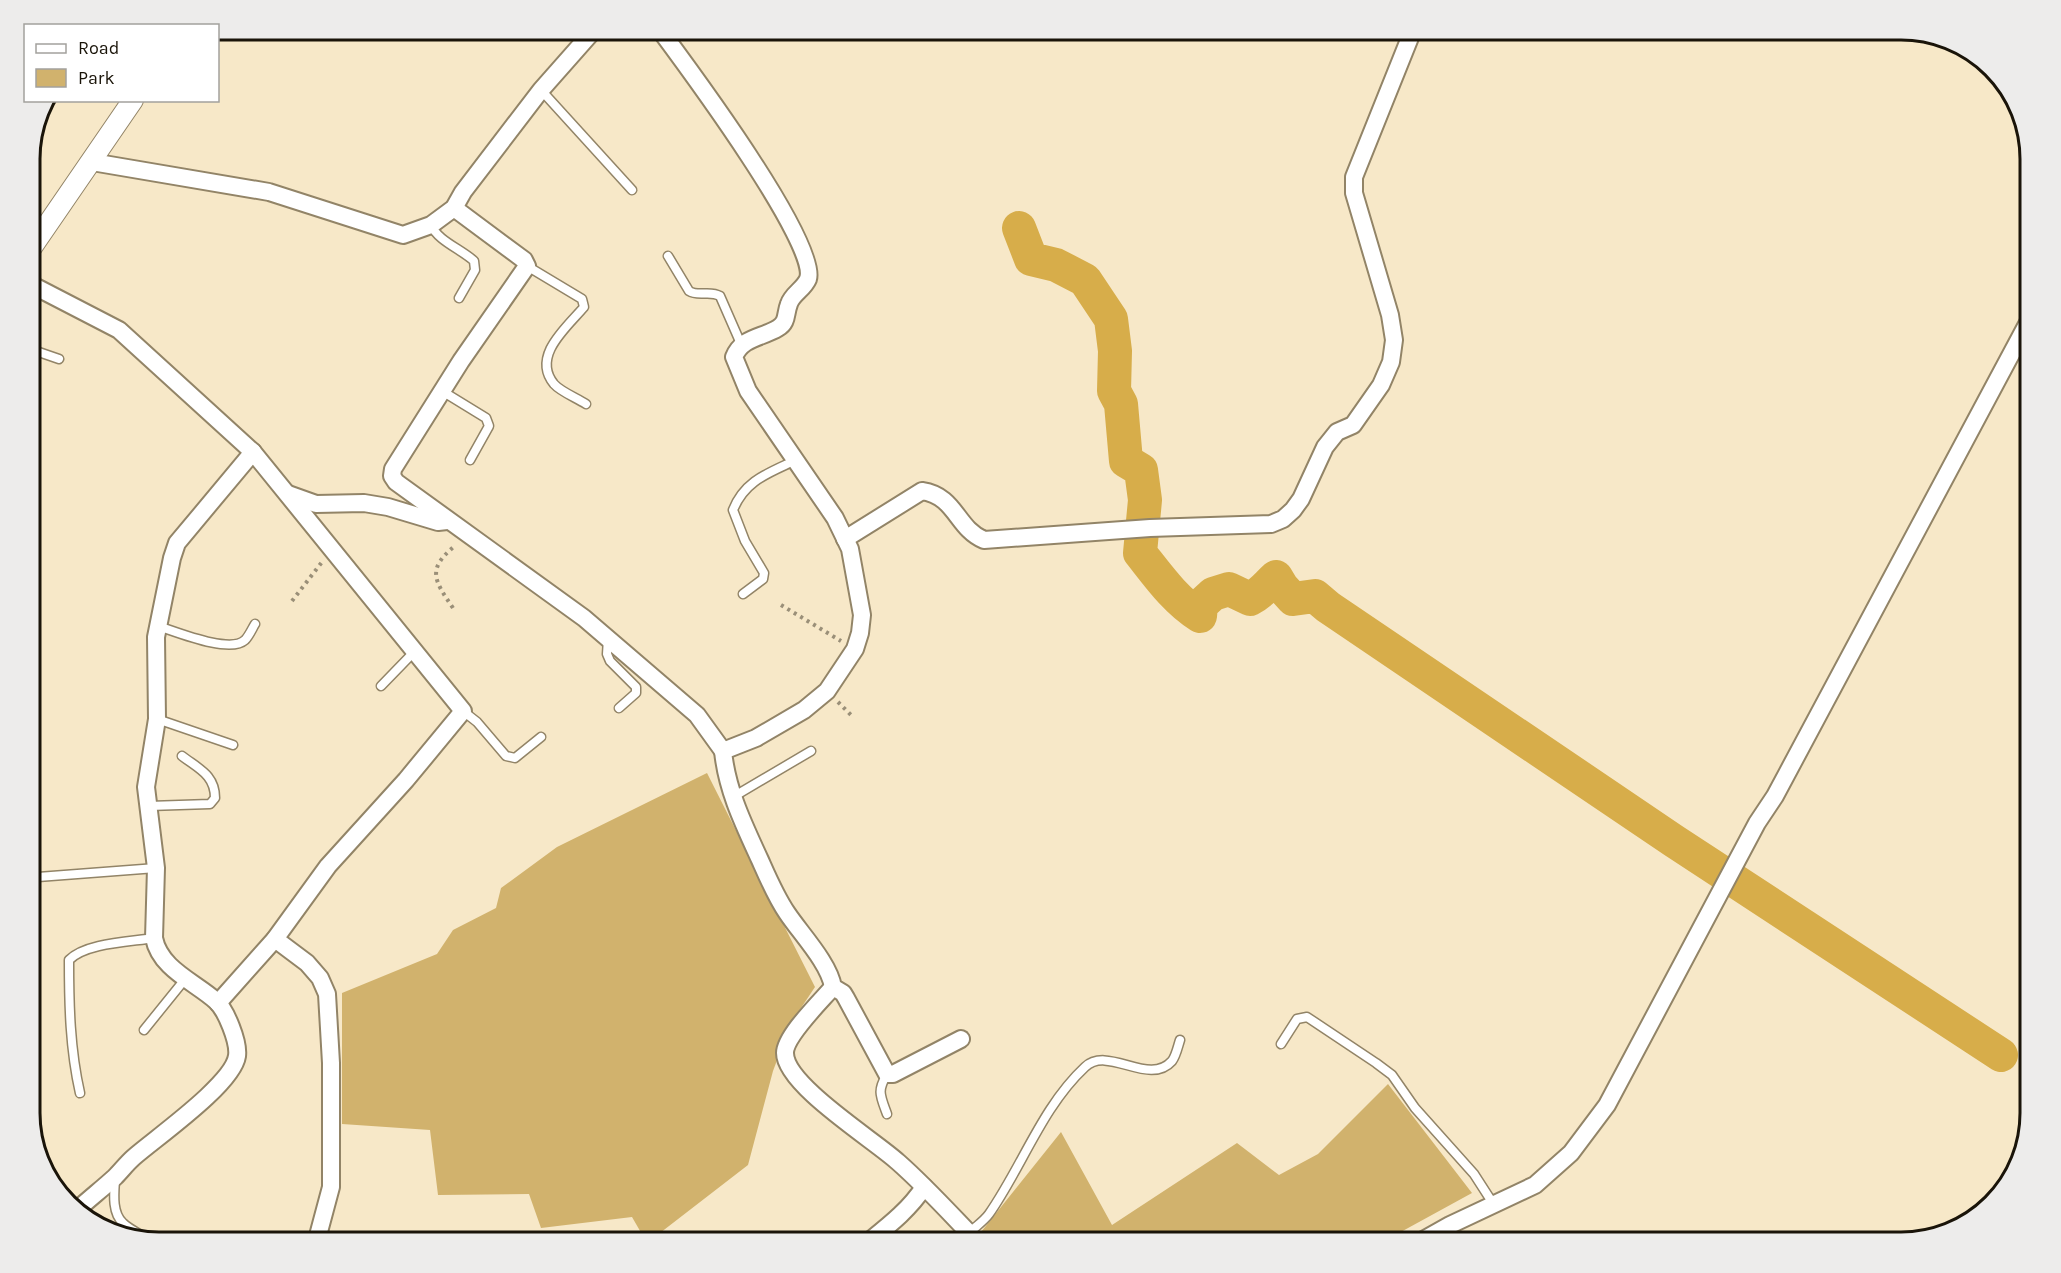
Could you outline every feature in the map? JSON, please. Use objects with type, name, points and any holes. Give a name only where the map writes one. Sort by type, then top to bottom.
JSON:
[{"type":"street","points":[[92,162],[269,192],[403,235],[431,225],[454,208],[541,90],[585,40]]},
{"type":"street","points":[[667,40],[765,181],[787,217],[809,269],[808,280],[788,305],[786,319],[779,328],[741,344],[734,357],[739,374],[748,391],[834,518],[850,549],[862,615],[855,649],[827,691],[804,710],[756,738],[723,752]]},
{"type":"street","points":[[845,539],[922,491],[933,493],[949,505],[972,535],[984,540],[1150,528],[1271,524],[1283,519],[1301,499],[1325,447],[1337,432],[1353,425],[1381,385],[1391,362],[1394,340],[1390,315],[1354,193],[1354,177],[1409,40]]},
{"type":"street","points":[[41,234],[132,102]]},
{"type":"street","points":[[454,208],[524,260],[527,266],[461,361],[393,469],[396,482],[584,618],[697,714],[723,752],[725,772],[733,797],[779,900],[823,964],[833,987],[843,993],[887,1074],[893,1074],[961,1038]]},
{"type":"street","points":[[41,291],[119,330],[253,452],[463,711],[406,780],[328,866],[275,939],[218,1003]]},
{"type":"street","points":[[1440,1232],[1535,1185],[1571,1153],[1607,1106],[1757,823],[1775,796],[2020,338]]},
{"type":"street","points":[[83,1205],[132,1159],[201,1102],[224,1079],[237,1056],[232,1029],[218,1003],[166,963],[156,949],[154,938],[156,868],[146,788],[157,719],[156,637],[172,558],[177,543],[253,452]]},
{"type":"street","points":[[287,494],[316,504],[364,503],[388,507],[438,522],[447,521]]},
{"type":"street","points":[[275,939],[307,963],[320,978],[327,994],[331,1063],[331,1187],[319,1232]]},
{"type":"street","points":[[833,987],[788,1041],[785,1053],[794,1076],[897,1161],[966,1232]]},
{"type":"street","points":[[880,1232],[914,1202],[924,1187]]},
{"type":"lane","points":[[541,90],[632,190]]},
{"type":"lane","points":[[431,225],[435,234],[463,251],[474,261],[475,270],[459,298]]},
{"type":"lane","points":[[668,256],[689,291],[693,294],[716,293],[720,296],[741,344]]},
{"type":"lane","points":[[527,266],[582,299],[584,307],[548,350],[545,367],[554,384],[586,404]]},
{"type":"lane","points":[[41,353],[59,359]]},
{"type":"lane","points":[[442,391],[489,422],[470,460]]},
{"type":"lane","points":[[743,594],[763,579],[764,573],[745,541],[733,510],[739,494],[760,477],[795,460]]},
{"type":"lane","points":[[158,626],[197,639],[234,646],[244,641],[255,624]]},
{"type":"lane","points":[[608,639],[607,654],[610,661],[636,687],[636,693],[620,708]]},
{"type":"lane","points":[[381,686],[414,652]]},
{"type":"lane","points":[[463,711],[477,722],[506,756],[515,758],[540,737]]},
{"type":"lane","points":[[157,719],[233,745]]},
{"type":"lane","points":[[733,797],[811,751]]},
{"type":"lane","points":[[149,806],[210,804],[215,798],[215,786],[211,779],[182,756]]},
{"type":"lane","points":[[41,877],[156,868]]},
{"type":"lane","points":[[80,1093],[70,1026],[69,960],[77,952],[88,949],[154,938]]},
{"type":"lane","points":[[144,1030],[186,978]]},
{"type":"lane","points":[[1281,1044],[1297,1019],[1307,1017],[1392,1075],[1415,1108],[1474,1174],[1494,1205]]},
{"type":"lane","points":[[976,1232],[1066,1088],[1089,1063],[1102,1060],[1153,1070],[1164,1067],[1173,1060],[1180,1040]]},
{"type":"lane","points":[[887,1074],[880,1087],[880,1096],[887,1114]]},
{"type":"lane","points":[[115,1177],[115,1203],[122,1222],[132,1229]]},
{"type":"path","points":[[453,608],[442,592],[435,573],[437,564],[468,536]]},
{"type":"path","points":[[292,601],[332,549]]},
{"type":"path","points":[[781,605],[855,649]]},
{"type":"green space","points":[[707,773],[815,987],[791,1023],[773,1071],[748,1165],[661,1232],[641,1232],[632,1217],[541,1228],[529,1194],[438,1195],[430,1130],[342,1124],[342,993],[437,954],[453,930],[496,908],[501,888],[557,847]]},
{"type":"green space","points":[[1388,1084],[1472,1193],[1401,1232],[981,1232],[1061,1132],[1112,1225],[1237,1143],[1279,1175],[1318,1154]]},
{"type":"waterway","points":[[1019,228],[1031,259],[1056,265],[1085,280],[1111,319],[1115,351],[1114,391],[1121,404],[1126,461],[1141,470],[1145,500],[1140,553],[1183,603],[1200,616],[1201,605],[1213,594],[1229,589],[1250,599],[1276,577],[1293,599],[1315,596],[1674,841],[2001,1055]]}]
